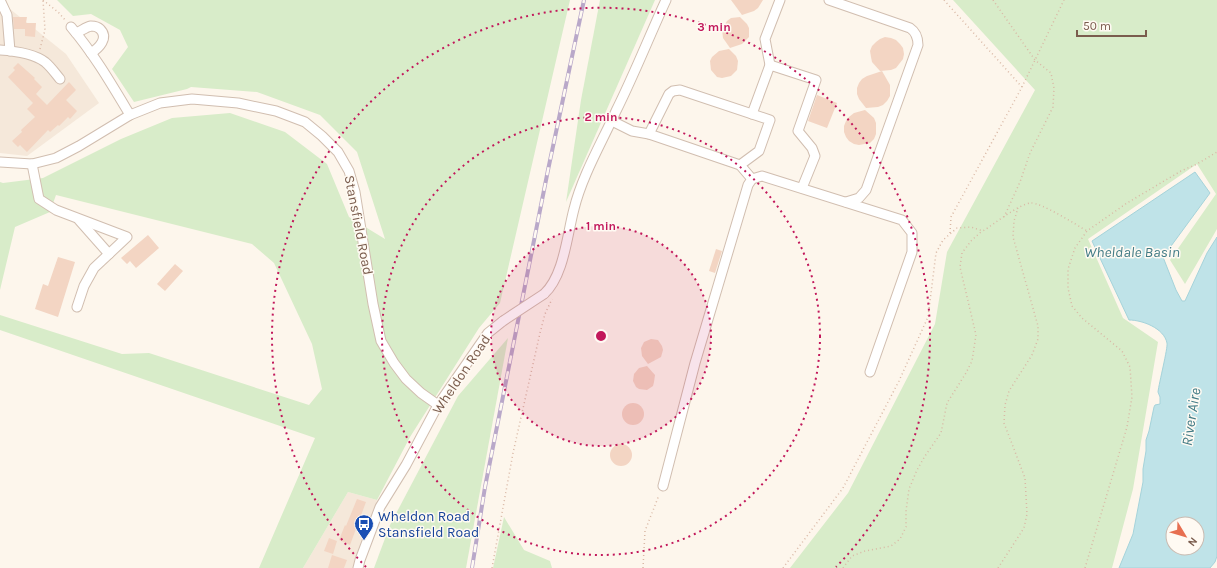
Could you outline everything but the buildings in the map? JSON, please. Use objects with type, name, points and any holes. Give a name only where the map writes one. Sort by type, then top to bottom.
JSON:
[{"type":"street","points":[[0,0],[7,15],[10,51]]},
{"type":"street","name":"Wheldon Road","points":[[358,568],[380,507],[406,465],[438,405],[488,333],[550,289],[559,271],[574,208],[580,191],[666,0]]},
{"type":"street","points":[[752,114],[770,65],[765,39],[780,0]]},
{"type":"street","points":[[829,0],[910,28],[916,34],[918,41],[866,190],[859,198],[846,202]]},
{"type":"street","points":[[91,53],[98,49],[102,43],[104,35],[102,31],[96,26],[74,30],[91,53],[130,115]]},
{"type":"street","points":[[0,50],[36,56],[46,62],[60,78]]},
{"type":"street","points":[[770,65],[816,80],[798,130],[812,148],[815,156],[802,188]]},
{"type":"street","points":[[649,134],[669,94],[673,91],[680,90],[690,92],[770,120],[759,152],[740,165]]},
{"type":"street","name":"Stansfield Road","points":[[0,162],[32,164],[56,158],[130,115],[160,104],[192,99],[238,103],[276,111],[305,122],[338,152],[349,171],[355,192],[373,304],[381,340],[394,363],[406,379],[438,405]]},
{"type":"street","points":[[612,122],[632,131],[649,134],[740,165],[752,179]]},
{"type":"street","points":[[32,164],[40,199],[56,210],[127,237],[94,268],[84,286],[77,307]]},
{"type":"street","points":[[664,486],[695,363],[748,185],[752,179],[762,176],[902,220],[912,233],[912,252],[870,372]]},
{"type":"street","points":[[78,219],[109,254]]},
{"type":"path","points":[[43,0],[58,12],[74,30]]},
{"type":"path","points":[[36,56],[45,30],[43,0]]},
{"type":"path","points":[[944,0],[1022,87]]},
{"type":"path","points":[[993,0],[1035,60],[1051,73],[1054,88],[1053,107],[1030,153],[1020,182],[1004,217]]},
{"type":"path","points":[[950,233],[951,217],[1022,87],[1064,0]]},
{"type":"path","points":[[1085,568],[1127,427],[1132,397],[1130,367],[1122,351],[1082,318],[1072,306],[1068,288],[1068,269],[1075,248],[1087,231],[1127,202],[1181,170],[1198,164],[1217,152]]},
{"type":"path","points":[[843,568],[852,556],[865,551],[891,546],[900,539],[906,528],[906,511],[909,489],[925,456],[941,433],[947,403],[972,361],[976,335],[960,267],[962,253],[971,241],[983,231],[1018,208],[1032,202],[1043,206],[1087,231]]},
{"type":"path","points":[[998,568],[1024,528],[1027,514],[1025,478],[1004,423],[1005,405],[1009,391],[1032,355],[1038,339],[1038,326],[1013,237],[1014,220],[1018,208]]},
{"type":"path","points":[[783,568],[843,488],[900,381],[928,316],[936,253],[943,240],[957,228],[971,227],[983,231]]},
{"type":"path","points":[[492,568],[513,453],[540,333],[545,314],[554,297]]},
{"type":"path","points":[[643,568],[645,531],[664,486]]},
{"type":"shaded area","points":[[0,1],[66,54],[99,103],[27,156],[0,153]]},
{"type":"shaded area","points":[[348,492],[377,500],[356,568],[303,568]]},
{"type":"green space","points":[[57,0],[570,0],[500,303],[479,328],[410,437],[377,500],[348,492],[303,568],[259,568],[315,438],[0,330],[0,315],[122,354],[149,353],[309,405],[322,389],[312,344],[274,263],[252,244],[56,195],[50,212],[15,227],[0,290],[0,182],[3,183],[43,178],[121,139],[172,118],[230,113],[285,132],[327,164],[349,217],[385,239],[357,152],[320,115],[257,92],[191,87],[134,102],[112,69],[128,47],[120,30],[91,14],[73,16]]},
{"type":"green space","points":[[600,0],[655,0],[566,202],[581,100]]},
{"type":"green space","points":[[953,0],[1217,0],[1217,229],[1185,284],[1170,260],[1216,194],[1197,164],[1088,239],[1123,318],[1158,342],[1133,489],[1112,568],[790,568],[848,493],[935,324],[947,252],[1035,90]]},
{"type":"green space","points":[[508,338],[466,568],[374,568],[390,525],[458,396]]},
{"type":"green space","points":[[504,517],[524,550],[550,561],[552,568],[493,568]]},
{"type":"water","points":[[1195,172],[1210,193],[1163,257],[1176,290],[1182,301],[1185,301],[1207,253],[1217,237],[1217,556],[1215,562],[1210,568],[1119,568],[1133,534],[1143,482],[1146,440],[1154,407],[1155,405],[1160,404],[1158,392],[1167,343],[1162,333],[1157,329],[1140,321],[1129,320],[1092,241]]},
{"type":"railway","points":[[472,568],[485,487],[548,170],[584,0]]},
{"type":"place","name":"Wheldon Road Stansfield Road","points":[[364,541]]},
{"type":"water label","name":"Wheldale Basin","points":[[1132,252]]},
{"type":"water label","name":"River Aire","points":[[1191,417]]}]
